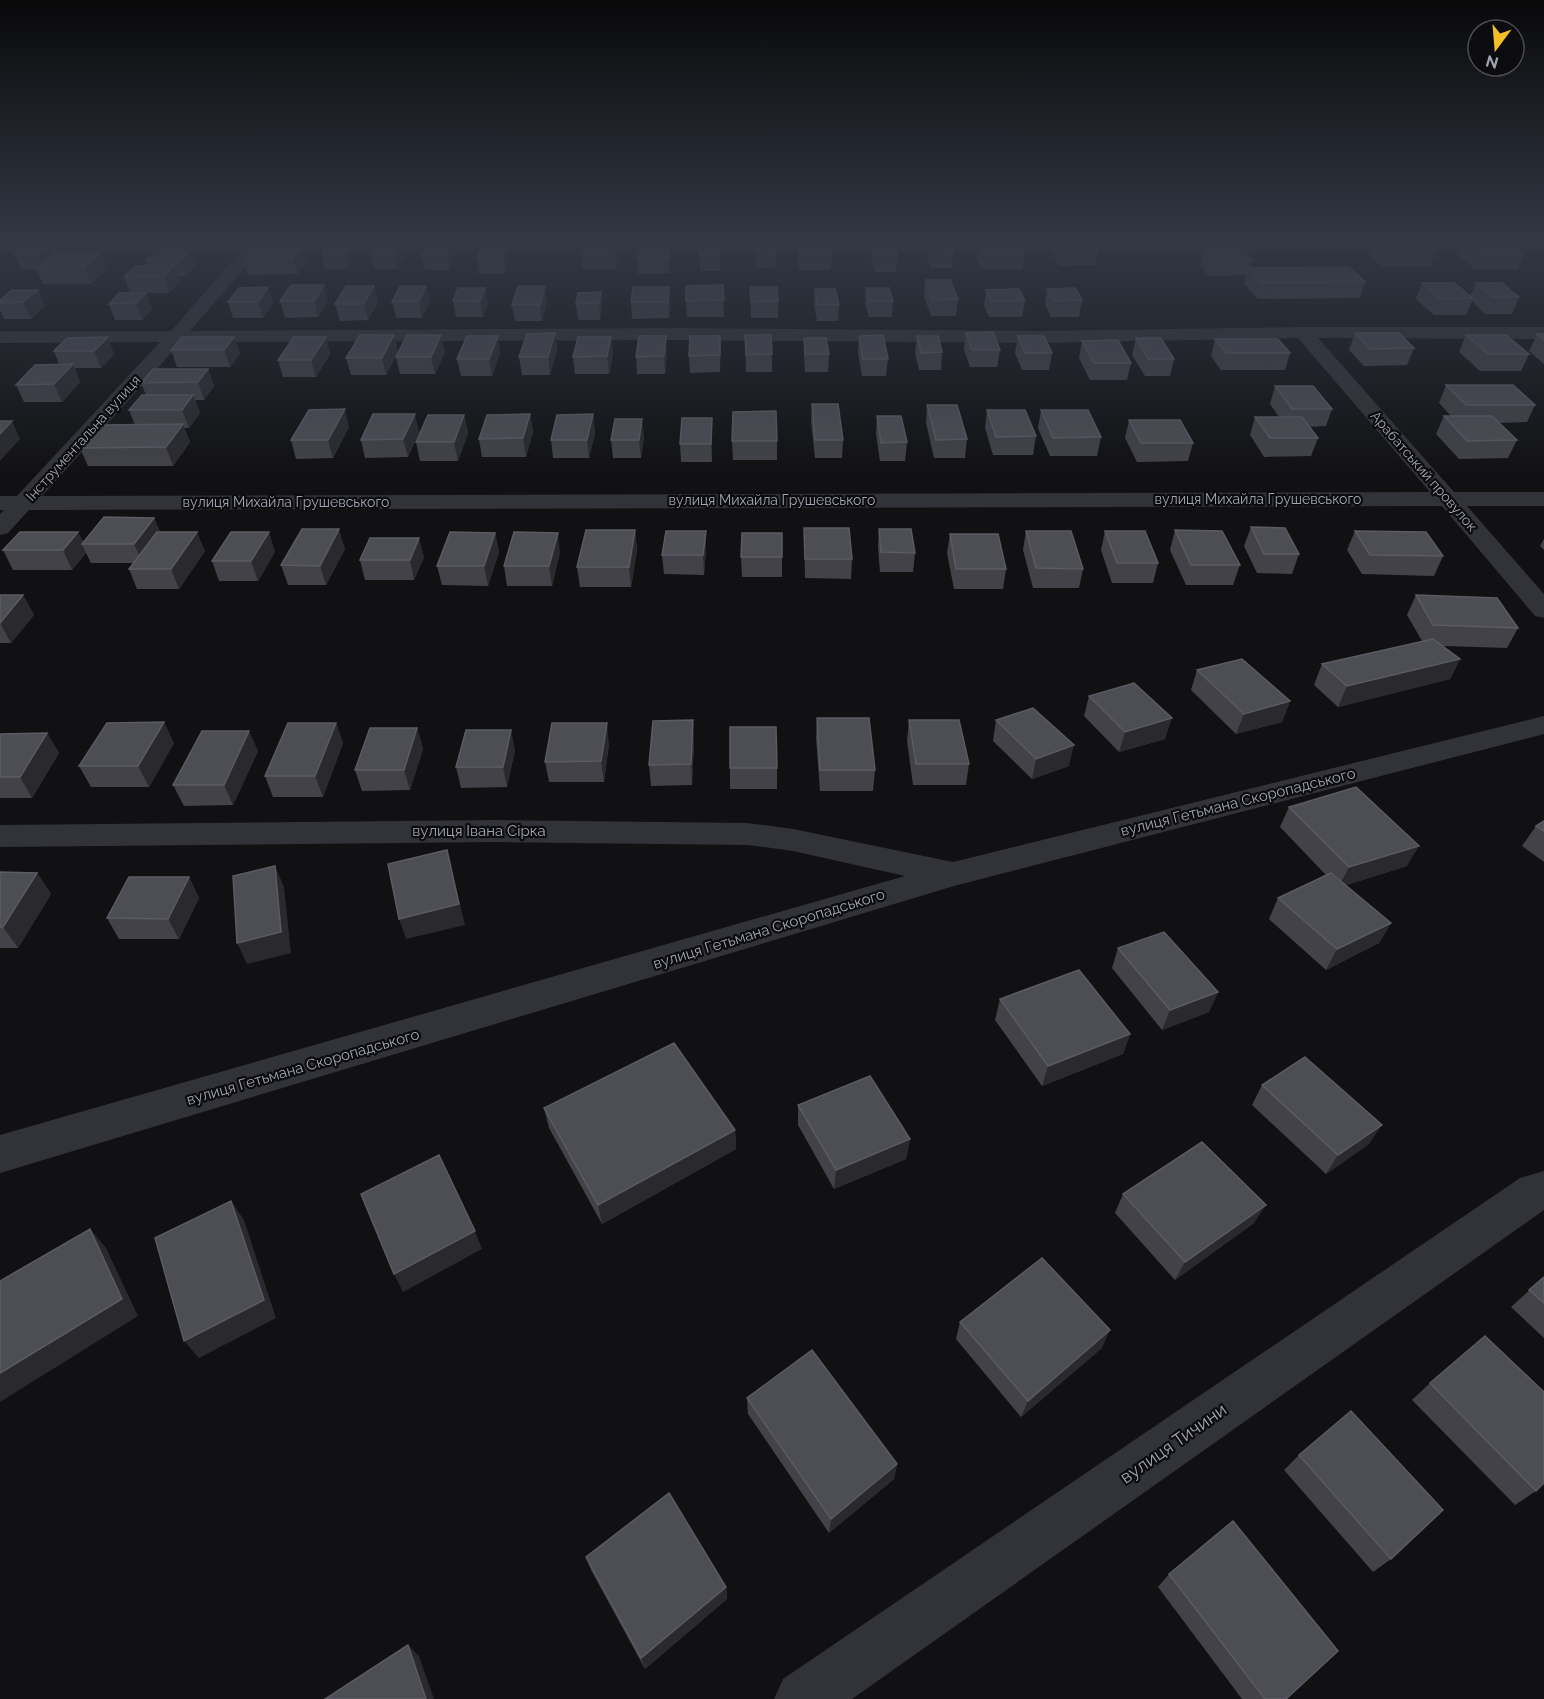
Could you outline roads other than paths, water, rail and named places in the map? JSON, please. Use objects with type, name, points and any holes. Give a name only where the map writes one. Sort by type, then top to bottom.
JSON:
[{"type":"street","name":"Інструментальна вулиця","points":[[0,528],[190,319]]},
{"type":"street","points":[[0,337],[673,334],[1034,337],[1303,332],[1544,333]]},
{"type":"street","name":"Арабатський провулок","points":[[1303,332],[1544,610]]},
{"type":"street","name":"вулиця Михайла Грушевського","points":[[0,503],[1544,499]]},
{"type":"street","name":"вулиця Гетьмана Скоропадського","points":[[0,1154],[954,874],[1544,725]]},
{"type":"street","name":"вулиця Івана Сірка","points":[[0,836],[496,831],[748,834],[804,842],[954,874]]},
{"type":"street","name":"вулиця Тичини","points":[[803,1699],[1535,1192],[1544,1190]]}]
